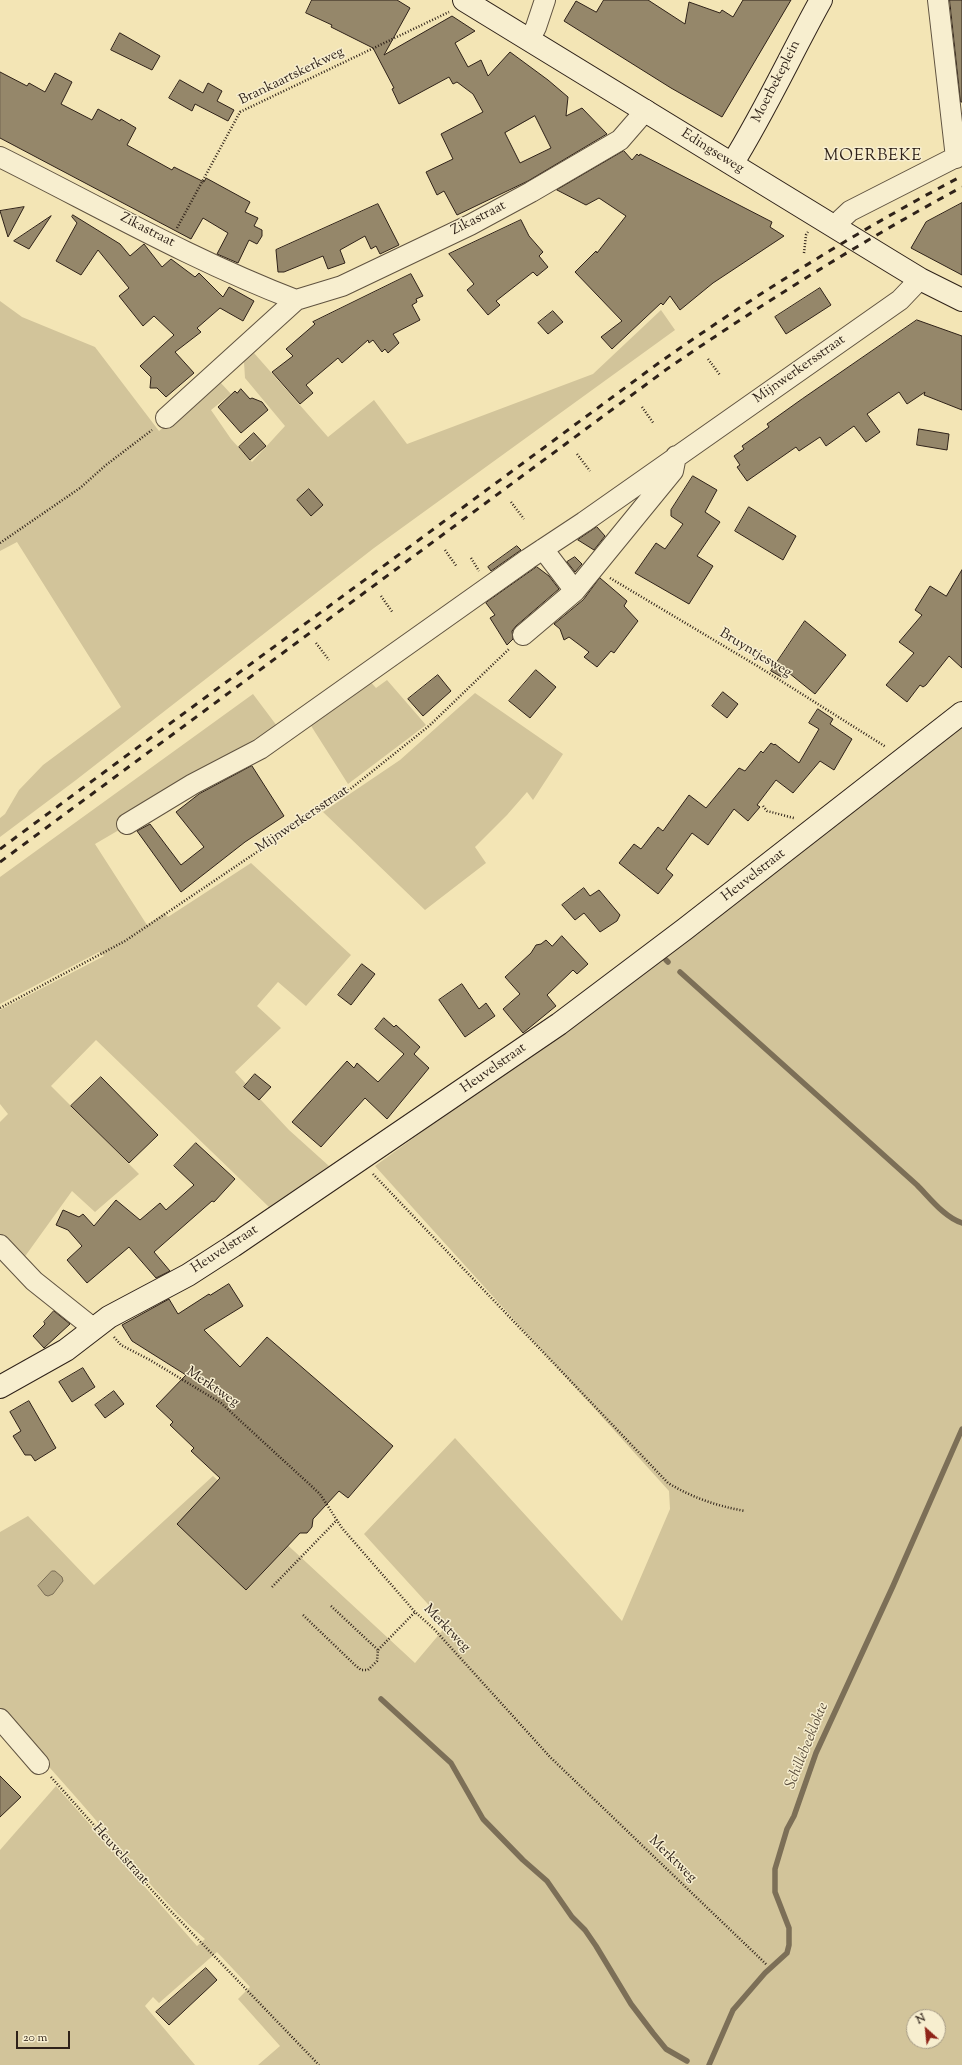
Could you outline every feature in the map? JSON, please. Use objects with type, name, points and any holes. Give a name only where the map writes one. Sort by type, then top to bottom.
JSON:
[{"type":"street","points":[[530,39],[536,27],[545,0]]},
{"type":"street","name":"Moerbekeplein","points":[[732,164],[754,127],[785,65],[821,0]]},
{"type":"street","points":[[834,226],[850,211],[959,156],[938,0]]},
{"type":"street","name":"Edingseweg","points":[[457,6],[530,39],[920,279],[962,300]]},
{"type":"street","name":"Zikastraat","points":[[166,418],[296,300],[342,286],[470,225],[531,192],[620,140],[646,110]]},
{"type":"street","name":"Zikastraat","points":[[0,157],[253,284],[296,300]]},
{"type":"street","name":"Mijnwerkersstraat","points":[[127,824],[193,784],[260,749],[900,300],[920,279]]},
{"type":"street","points":[[523,635],[575,591],[594,569],[673,471],[676,456]]},
{"type":"street","points":[[543,549],[575,591]]},
{"type":"street","name":"Heuvelstraat","points":[[0,1387],[66,1350],[97,1326],[161,1288],[188,1275],[559,1024],[685,929],[962,713]]},
{"type":"street","points":[[0,1245],[34,1281],[97,1326]]},
{"type":"street","points":[[0,1719],[39,1764]]},
{"type":"path","name":"Brankaartskerkweg","points":[[169,242],[240,112],[457,6]]},
{"type":"path","points":[[708,359],[720,375]]},
{"type":"path","points":[[642,407],[654,424]]},
{"type":"path","points":[[0,543],[80,488],[166,418]]},
{"type":"path","points":[[577,454],[590,471]]},
{"type":"path","points":[[511,502],[524,519]]},
{"type":"path","points":[[445,550],[457,567]]},
{"type":"path","name":"Bruyntjesweg","points":[[594,569],[759,667],[904,758]]},
{"type":"path","points":[[381,596],[393,613]]},
{"type":"path","name":"Mijnwerkersstraat","points":[[0,1008],[125,941],[349,790],[429,726],[523,635]]},
{"type":"path","points":[[316,643],[329,660]]},
{"type":"path","points":[[763,806],[767,811],[797,819]]},
{"type":"path","points":[[360,1160],[668,1484],[719,1507],[745,1511]]},
{"type":"path","name":"Merktweg","points":[[97,1326],[121,1345],[150,1360],[221,1402],[320,1494],[337,1520],[415,1612],[434,1629],[550,1757],[767,1965]]},
{"type":"path","points":[[272,1587],[337,1520]]},
{"type":"path","points":[[331,1606],[378,1650]]},
{"type":"path","points":[[303,1615],[360,1670],[368,1670],[377,1661],[378,1650],[415,1612]]},
{"type":"path","name":"Heuvelstraat","points":[[39,1764],[166,1906],[319,2065]]},
{"type":"shaded area","points":[[0,301],[22,317],[95,347],[159,431],[220,382],[231,394],[211,410],[231,439],[252,462],[285,426],[245,378],[244,362],[254,353],[328,437],[374,400],[407,444],[593,374],[661,310],[675,330],[374,548],[76,780],[0,837],[0,818],[5,814],[19,790],[43,765],[121,707],[17,542],[0,551]]},
{"type":"shaded area","points":[[368,679],[376,688],[387,680],[426,725],[348,784],[308,721]]},
{"type":"shaded area","points":[[475,693],[563,754],[533,800],[527,792],[507,815],[475,847],[486,863],[425,910],[323,812],[400,760]]},
{"type":"shaded area","points":[[253,694],[277,726],[178,784],[131,823],[95,844],[147,925],[164,913],[168,917],[251,863],[351,955],[306,1006],[278,982],[257,1006],[281,1028],[235,1072],[289,1130],[329,1166],[269,1207],[96,1040],[51,1086],[139,1174],[95,1212],[72,1191],[21,1262],[0,1234],[0,1122],[8,1114],[0,1104],[0,1010],[104,956],[99,952],[0,1004],[0,877]]},
{"type":"shaded area","points":[[962,728],[962,2065],[258,2065],[280,2046],[238,1999],[250,1987],[217,1952],[159,2003],[153,1997],[145,2006],[195,2065],[0,2065],[0,1850],[56,1786],[197,1946],[205,1939],[178,1914],[141,1874],[67,1787],[0,1713],[0,1532],[28,1516],[94,1585],[213,1476],[415,1663],[447,1625],[364,1534],[455,1438],[622,1621],[670,1509],[669,1491],[375,1166],[735,904]]},
{"type":"shaded area","points":[[52,1571],[55,1571],[62,1577],[63,1581],[53,1594],[48,1596],[45,1595],[38,1586]]},
{"type":"building","points":[[312,0],[397,0],[410,8],[384,55],[452,16],[475,31],[455,43],[468,67],[481,60],[488,76],[510,52],[568,97],[566,116],[582,108],[607,134],[528,181],[457,215],[444,191],[437,195],[426,172],[453,159],[441,134],[483,112],[473,94],[457,82],[453,84],[449,77],[399,104],[392,89],[394,88],[373,48],[331,27],[332,25],[306,13]],"holes":[[[535,116],[551,148],[520,163],[505,133]]]},
{"type":"building","points":[[604,0],[648,0],[685,24],[689,2],[720,13],[722,10],[733,17],[743,0],[791,0],[722,117],[671,88],[564,21],[576,1],[596,12]]},
{"type":"building","points":[[950,0],[962,0],[962,102],[961,102]]},
{"type":"building","points":[[120,33],[160,56],[152,70],[111,50]]},
{"type":"building","points":[[0,72],[27,86],[29,83],[45,92],[55,73],[72,82],[61,104],[92,120],[98,109],[120,121],[121,119],[136,128],[127,145],[172,170],[174,167],[204,182],[206,178],[250,202],[245,212],[258,218],[254,226],[262,230],[262,236],[257,244],[249,240],[238,263],[217,254],[228,233],[203,218],[191,239],[0,138]]},
{"type":"building","points":[[180,80],[203,93],[208,83],[222,91],[217,101],[234,110],[228,121],[195,104],[192,111],[169,98]]},
{"type":"building","points":[[624,151],[632,160],[637,154],[639,156],[640,154],[772,222],[770,227],[784,236],[713,283],[680,310],[670,296],[663,305],[661,303],[612,349],[601,337],[622,321],[575,272],[596,251],[597,253],[626,216],[599,198],[586,205],[557,190]]},
{"type":"building","points":[[962,203],[962,275],[911,248],[926,222]]},
{"type":"building","points":[[378,204],[399,245],[380,254],[376,246],[371,249],[365,236],[340,250],[345,263],[328,269],[323,256],[284,272],[278,272],[276,250]]},
{"type":"building","points":[[24,207],[8,237],[0,211]]},
{"type":"building","points":[[73,215],[120,244],[130,256],[144,244],[162,267],[171,259],[195,277],[199,273],[223,297],[229,287],[254,301],[243,321],[220,308],[197,328],[201,332],[175,352],[194,373],[166,397],[157,388],[150,388],[151,377],[140,366],[174,335],[154,316],[143,326],[119,296],[129,288],[98,250],[81,275],[56,261],[77,223],[72,217]]},
{"type":"building","points":[[51,216],[29,249],[14,241]]},
{"type":"building","points":[[521,220],[529,236],[543,252],[539,256],[548,267],[537,276],[533,272],[496,301],[500,305],[488,315],[467,290],[474,284],[449,254]]},
{"type":"building","points":[[411,274],[423,296],[416,299],[417,302],[412,305],[420,320],[393,334],[399,343],[388,353],[385,349],[382,352],[373,340],[369,343],[368,340],[342,363],[338,358],[306,385],[313,393],[300,404],[272,372],[293,356],[286,349],[315,324],[313,322]]},
{"type":"building","points":[[820,288],[831,305],[786,334],[775,317]]},
{"type":"building","points":[[553,311],[563,322],[548,334],[538,323]]},
{"type":"building","points":[[917,320],[962,336],[962,410],[924,395],[925,392],[907,404],[899,392],[867,414],[880,432],[866,442],[854,426],[826,446],[820,437],[799,451],[796,447],[747,481],[737,467],[740,465],[734,456],[744,449],[742,446],[769,427],[767,424]]},
{"type":"building","points":[[241,389],[250,399],[252,398],[262,402],[268,410],[241,433],[218,407],[235,391],[237,393]]},
{"type":"building","points":[[919,429],[949,434],[947,450],[917,445]]},
{"type":"building","points":[[254,433],[266,446],[250,460],[239,447]]},
{"type":"building","points":[[693,476],[717,490],[705,512],[720,522],[697,556],[713,566],[689,604],[635,573],[656,543],[665,549],[683,524],[671,516],[671,510]]},
{"type":"building","points":[[309,489],[323,505],[311,516],[297,500]]},
{"type":"building","points":[[749,507],[796,536],[783,560],[735,531]]},
{"type":"building","points":[[597,527],[605,536],[594,550],[578,540]]},
{"type":"building","points":[[517,546],[521,550],[491,571],[488,567]]},
{"type":"building","points":[[575,557],[582,564],[575,572],[567,562]]},
{"type":"building","points":[[537,567],[549,576],[559,589],[516,626],[512,631],[513,639],[507,645],[490,618],[495,615],[486,603]]},
{"type":"building","points":[[962,570],[962,668],[949,656],[926,685],[923,687],[920,685],[907,702],[886,685],[914,653],[899,642],[922,615],[915,610],[930,586],[946,596]]},
{"type":"building","points":[[600,578],[627,601],[624,606],[638,621],[614,653],[611,651],[597,667],[584,657],[589,652],[569,637],[564,640],[560,629],[554,624],[583,600]]},
{"type":"building","points":[[805,621],[846,655],[815,694],[789,673],[785,679],[771,671]]},
{"type":"building","points":[[536,670],[556,687],[530,718],[509,701]]},
{"type":"building","points":[[438,675],[451,691],[423,716],[408,699]]},
{"type":"building","points":[[723,692],[738,704],[727,718],[712,706]]},
{"type":"building","points":[[818,709],[833,719],[830,724],[852,739],[834,770],[820,761],[793,793],[776,780],[757,805],[760,807],[748,821],[734,809],[708,845],[692,833],[666,869],[673,875],[658,894],[619,863],[634,844],[641,849],[658,827],[663,831],[689,795],[706,808],[739,768],[745,771],[761,751],[763,753],[771,743],[774,745],[775,744],[799,763],[819,729],[809,723]]},
{"type":"building","points":[[252,766],[284,816],[245,842],[181,892],[137,831],[150,824],[181,865],[204,847],[176,812],[199,794]]},
{"type":"building","points":[[584,888],[590,896],[599,890],[620,915],[617,921],[600,932],[584,913],[575,920],[562,905]]},
{"type":"building","points":[[562,936],[588,964],[577,974],[573,970],[547,995],[556,1006],[523,1033],[503,1009],[520,994],[505,977],[531,953],[536,945],[541,944],[546,940],[552,946]]},
{"type":"building","points":[[362,964],[375,974],[351,1005],[338,995]]},
{"type":"building","points":[[462,984],[479,1009],[486,1003],[495,1016],[465,1037],[439,1000]]},
{"type":"building","points":[[384,1018],[394,1027],[396,1025],[420,1047],[414,1054],[429,1068],[387,1119],[365,1098],[321,1147],[292,1122],[347,1061],[354,1068],[357,1063],[378,1082],[404,1054],[375,1029]]},
{"type":"building","points":[[255,1074],[271,1087],[259,1100],[244,1087]]},
{"type":"building","points":[[101,1077],[158,1135],[129,1163],[71,1106]]},
{"type":"building","points":[[196,1143],[235,1179],[214,1202],[212,1201],[154,1252],[170,1271],[156,1278],[129,1247],[87,1283],[67,1260],[82,1246],[68,1230],[56,1225],[63,1210],[79,1217],[83,1214],[94,1226],[116,1200],[140,1220],[160,1203],[166,1210],[194,1185],[174,1166]]},
{"type":"building","points":[[229,1284],[243,1306],[204,1330],[240,1367],[267,1337],[393,1446],[348,1498],[339,1491],[313,1519],[312,1527],[307,1533],[300,1533],[246,1590],[177,1524],[220,1478],[191,1451],[194,1448],[170,1425],[173,1422],[156,1406],[186,1375],[132,1341],[122,1325],[169,1299],[178,1314],[209,1294],[210,1295]]},
{"type":"building","points":[[54,1311],[70,1324],[44,1348],[33,1336],[45,1324],[44,1322]]},
{"type":"building","points":[[83,1368],[95,1387],[72,1402],[59,1382]]},
{"type":"building","points":[[114,1391],[124,1404],[105,1418],[95,1405]]},
{"type":"building","points":[[29,1401],[56,1448],[35,1461],[31,1455],[25,1455],[13,1436],[21,1431],[10,1412]]},
{"type":"building","points":[[0,1776],[21,1797],[0,1817]]},
{"type":"building","points":[[206,1968],[217,1980],[169,2025],[156,2012]]},
{"type":"waterway","points":[[680,972],[917,1185],[943,1212],[962,1223]]},
{"type":"waterway","name":"Schillebeeklokte","points":[[709,2065],[733,2010],[765,1973],[787,1953],[789,1945],[789,1928],[775,1892],[775,1869],[787,1829],[794,1816],[816,1753],[893,1586],[962,1429]]},
{"type":"waterway","points":[[381,1699],[451,1763],[483,1819],[523,1860],[547,1881],[572,1917],[585,1930],[631,2004],[653,2033],[666,2049],[687,2061]]},
{"type":"railway","points":[[0,849],[660,362],[733,312],[808,264],[884,219],[962,176]]},
{"type":"railway","points":[[0,862],[667,369],[812,274],[962,187]]},
{"type":"district","name":"MOERBEKE","points":[[873,157]]}]
